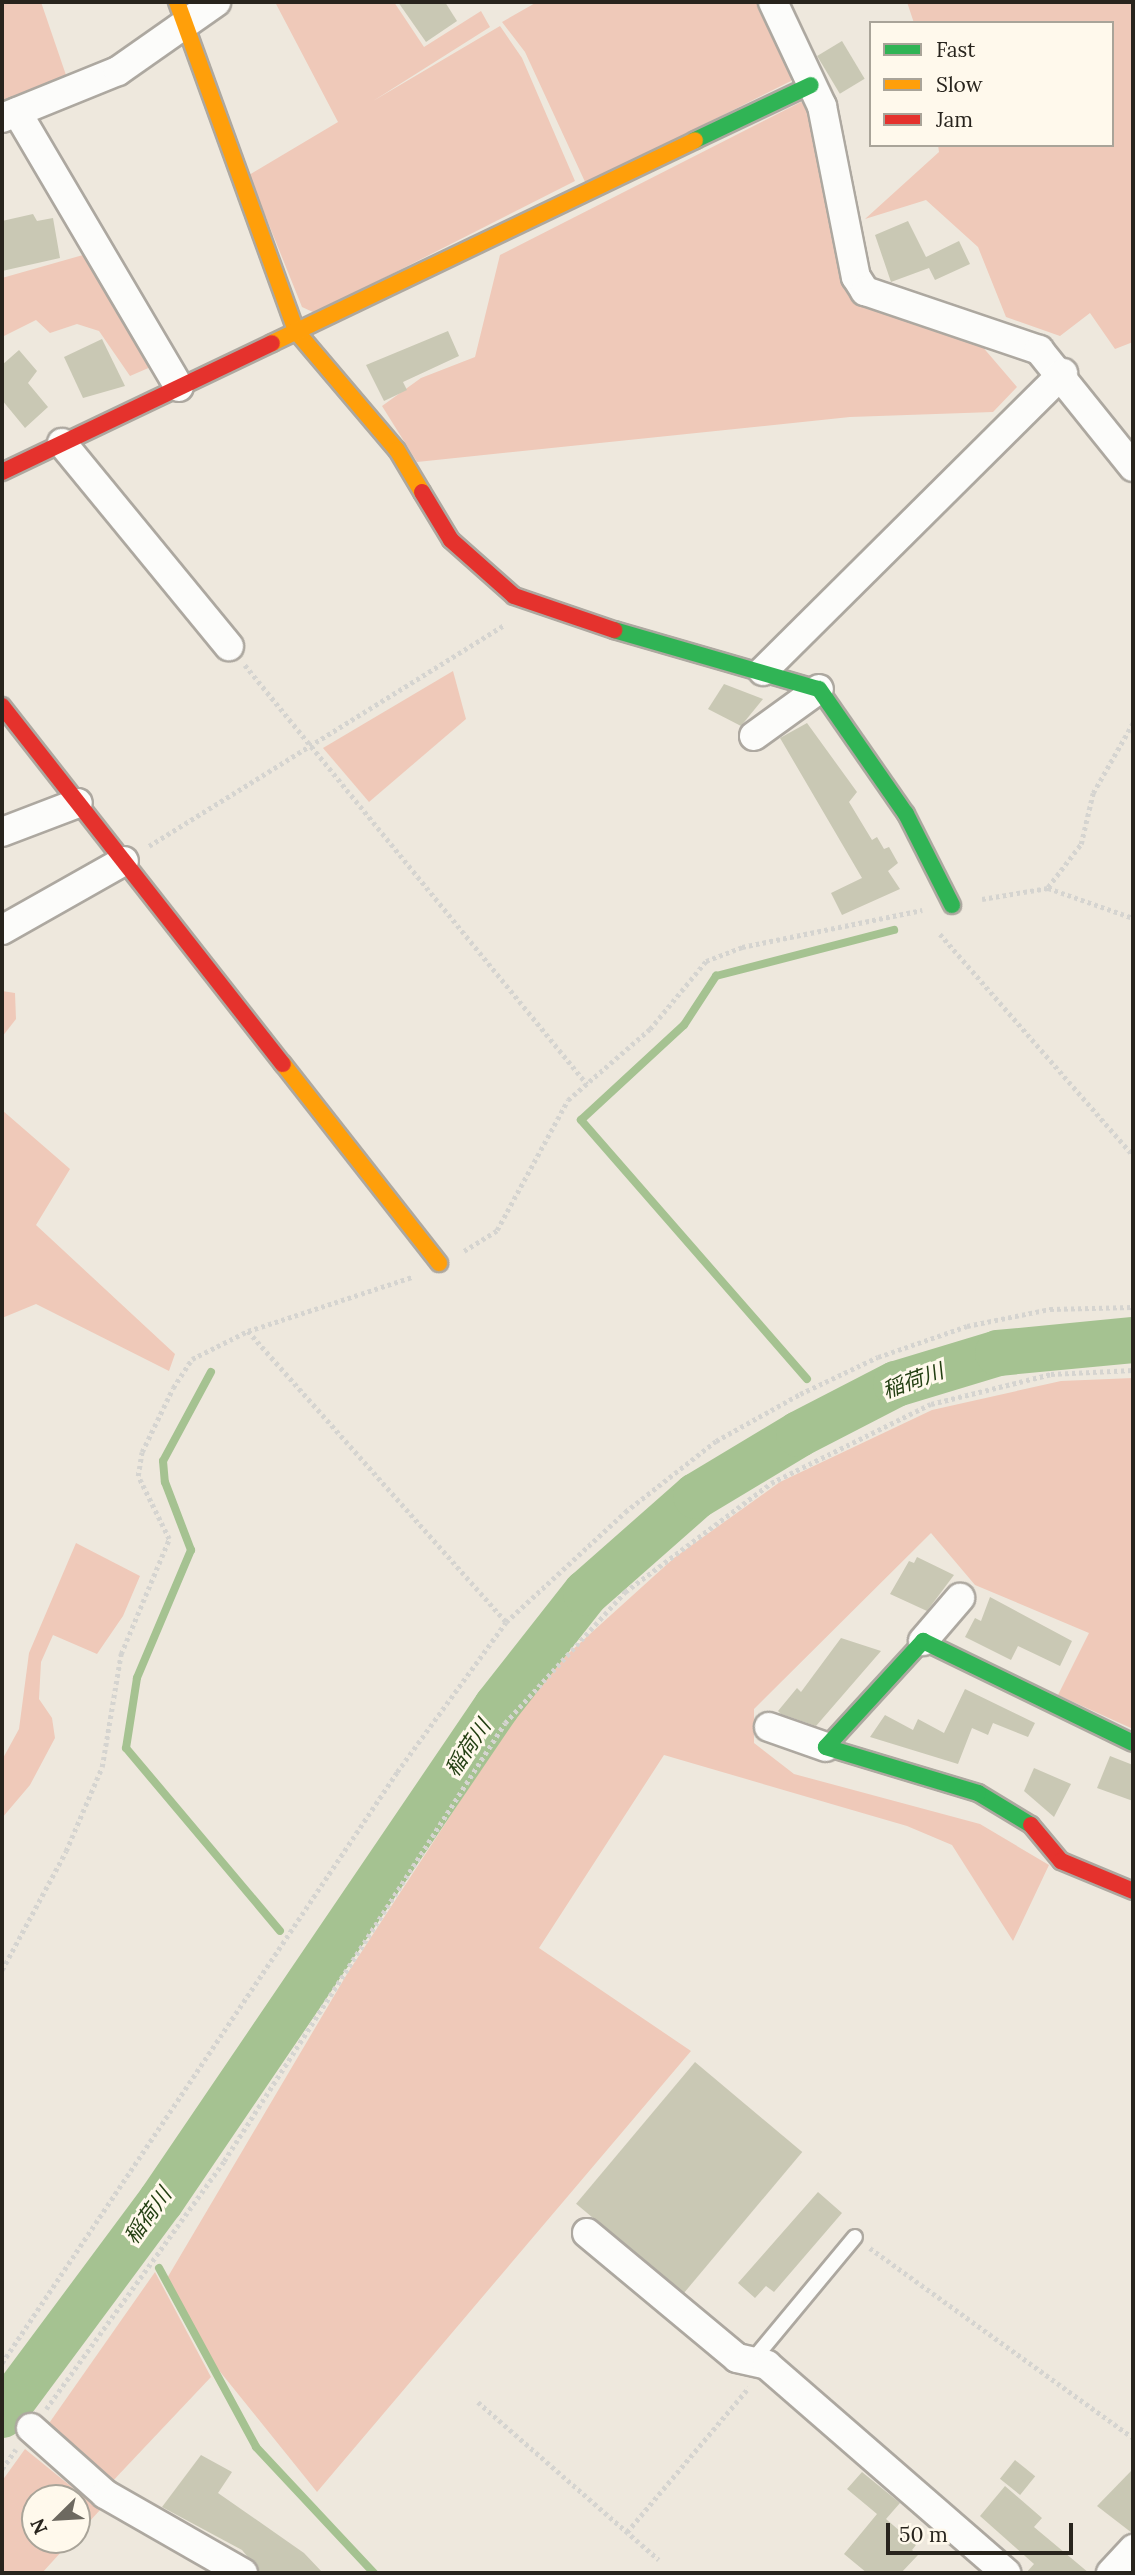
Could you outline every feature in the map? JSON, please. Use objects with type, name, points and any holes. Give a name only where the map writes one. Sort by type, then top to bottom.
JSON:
[{"type":"street","points":[[179,387],[9,115],[118,71],[181,12],[216,2]]},
{"type":"street","points":[[773,2],[821,106],[856,277],[865,291],[1039,350],[1063,373],[1133,467]]},
{"type":"street","points":[[181,12],[296,331],[397,450],[451,540],[514,596],[534,607],[679,652],[763,671],[819,689],[906,814],[952,905]]},
{"type":"street","points":[[2,472],[811,85]]},
{"type":"street","points":[[763,671],[1063,373]]},
{"type":"street","points":[[62,443],[229,646]]},
{"type":"street","points":[[754,736],[819,689]]},
{"type":"street","points":[[2,706],[439,1263]]},
{"type":"street","points":[[2,832],[78,803]]},
{"type":"street","points":[[2,930],[124,861]]},
{"type":"street","points":[[826,1747],[960,1598]]},
{"type":"street","points":[[923,1641],[1133,1743]]},
{"type":"street","points":[[769,1727],[978,1793],[1012,1809],[1050,1842],[1061,1861],[1133,1891]]},
{"type":"street","points":[[587,2233],[737,2358],[759,2363],[1006,2573]]},
{"type":"street","points":[[31,2428],[105,2494],[243,2573]]},
{"type":"street","points":[[1111,2573],[1133,2549]]},
{"type":"lane","points":[[759,2363],[855,2237]]},
{"type":"path","points":[[124,861],[534,607]]},
{"type":"path","points":[[229,646],[587,1084]]},
{"type":"path","points":[[1048,888],[1081,844],[1093,793],[1133,723]]},
{"type":"path","points":[[2,1970],[66,1851],[102,1767],[121,1654],[169,1539],[138,1476],[142,1452],[192,1359],[248,1331],[305,1309],[393,1286],[497,1230],[568,1100],[650,1029],[706,961],[725,951],[1048,888],[1133,918]]},
{"type":"path","points":[[920,911],[929,921]]},
{"type":"path","points":[[938,931],[1133,1155]]},
{"type":"path","points":[[2,2363],[397,1772],[506,1622],[625,1512],[716,1441],[800,1394],[878,1357],[967,1326],[1050,1309],[1133,1307]]},
{"type":"path","points":[[248,1331],[506,1622]]},
{"type":"path","points":[[2,2469],[224,2161],[505,1723],[625,1592],[771,1483],[931,1404],[1051,1374],[1133,1370]]},
{"type":"path","points":[[855,2237],[1133,2438]]},
{"type":"path","points":[[627,2532],[759,2363]]},
{"type":"path","points":[[478,2402],[659,2560]]},
{"type":"shaded area","points":[[2,2],[41,2],[67,78],[2,104]]},
{"type":"shaded area","points":[[275,2],[394,2],[424,47],[481,11],[490,27],[373,101],[500,26],[522,58],[575,181],[315,313],[302,307],[249,175],[338,122]]},
{"type":"shaded area","points":[[537,2],[762,2],[789,60],[791,81],[586,184],[525,52],[502,22]]},
{"type":"shaded area","points":[[907,2],[1133,2],[1133,342],[1115,349],[1090,313],[1060,336],[1006,317],[978,247],[926,200],[865,219],[939,152],[938,147],[1114,147],[1114,21],[913,21]]},
{"type":"shaded area","points":[[801,102],[814,109],[847,275],[975,338],[1017,387],[993,412],[850,417],[417,462],[382,406],[421,378],[475,357],[500,255]]},
{"type":"shaded area","points":[[83,255],[153,366],[130,376],[99,331],[77,324],[50,333],[36,320],[2,337],[2,278]]},
{"type":"shaded area","points":[[453,671],[466,719],[369,802],[323,748]]},
{"type":"shaded area","points":[[2,991],[15,993],[16,1019],[2,1037]]},
{"type":"shaded area","points":[[2,1110],[70,1169],[36,1225],[175,1354],[169,1371],[36,1304],[2,1318]]},
{"type":"shaded area","points":[[1133,1378],[1133,1729],[1058,1695],[1089,1633],[975,1585],[931,1533],[754,1709],[754,1743],[794,1774],[980,1824],[1049,1865],[1013,1941],[952,1845],[907,1826],[664,1755],[539,1948],[691,2051],[317,2492],[205,2353],[166,2280],[347,1974],[513,1720],[559,1662],[674,1558],[780,1482],[932,1410],[1061,1381]]},
{"type":"shaded area","points":[[76,1543],[140,1576],[123,1616],[97,1654],[53,1635],[41,1662],[39,1699],[52,1718],[55,1738],[30,1785],[2,1818],[2,1760],[19,1729],[29,1653]]},
{"type":"shaded area","points":[[155,2272],[211,2377],[109,2485],[45,2429]]},
{"type":"shaded area","points":[[25,2449],[68,2484],[21,2484],[21,2554],[59,2554],[42,2573],[2,2573],[2,2481]]},
{"type":"shaded area","points":[[91,2503],[100,2510],[91,2520]]},
{"type":"building","points":[[398,2],[445,2],[457,21],[426,42]]},
{"type":"building","points":[[842,41],[865,79],[840,94],[817,56]]},
{"type":"building","points":[[33,214],[37,221],[53,218],[60,258],[2,271],[2,221]]},
{"type":"building","points":[[908,221],[926,257],[959,241],[970,264],[935,280],[929,268],[891,282],[875,235]]},
{"type":"building","points":[[448,331],[459,356],[403,382],[407,390],[384,401],[366,365]]},
{"type":"building","points":[[102,339],[125,386],[83,398],[64,357]]},
{"type":"building","points":[[19,350],[37,371],[28,383],[48,407],[25,428],[2,400],[2,365]]},
{"type":"building","points":[[724,684],[763,699],[741,726],[708,709]]},
{"type":"building","points":[[807,723],[857,792],[849,802],[872,840],[877,837],[884,849],[889,847],[898,863],[888,871],[900,889],[842,915],[831,893],[862,878],[780,738]]},
{"type":"building","points":[[917,1557],[954,1575],[927,1611],[890,1594],[909,1561],[914,1563]]},
{"type":"building","points":[[990,1597],[1072,1641],[1060,1666],[1018,1646],[1011,1660],[965,1637],[975,1618],[981,1621]]},
{"type":"building","points":[[841,1638],[881,1651],[816,1726],[781,1714],[778,1711],[797,1688],[801,1692]]},
{"type":"building","points":[[965,1689],[1035,1723],[1028,1737],[993,1723],[988,1735],[972,1728],[958,1764],[870,1737],[885,1715],[913,1730],[918,1719],[944,1733]]},
{"type":"building","points":[[1110,1756],[1133,1765],[1133,1801],[1097,1788]]},
{"type":"building","points":[[1034,1768],[1071,1784],[1054,1817],[1024,1791]]},
{"type":"building","points":[[695,2062],[802,2152],[683,2294],[576,2204]]},
{"type":"building","points":[[818,2192],[842,2213],[774,2292],[766,2286],[755,2298],[738,2283]]},
{"type":"building","points":[[201,2455],[232,2472],[218,2493],[304,2553],[323,2573],[261,2573],[242,2550],[162,2507]]},
{"type":"building","points":[[1015,2460],[1035,2476],[1020,2495],[1000,2479]]},
{"type":"building","points":[[1133,2469],[1133,2533],[1132,2533],[1097,2506]]},
{"type":"building","points":[[862,2472],[900,2503],[886,2519],[916,2545],[912,2550],[918,2555],[901,2573],[867,2573],[844,2554],[877,2514],[847,2489]]},
{"type":"building","points":[[1005,2486],[1042,2518],[1034,2527],[1089,2573],[1026,2573],[1034,2564],[980,2516]]},
{"type":"waterway","points":[[807,1379],[581,1120],[684,1025],[716,976],[894,930]]},
{"type":"waterway","name":"稲荷川","points":[[2,2415],[161,2201],[497,1706],[586,1593],[696,1496],[799,1434],[896,1384],[998,1353],[1133,1340]]},
{"type":"waterway","points":[[211,1372],[163,1461],[165,1482],[191,1550],[137,1678],[126,1748],[280,1931]]},
{"type":"waterway","points":[[159,2268],[256,2447],[374,2573]]},
{"type":"traffic: fast","points":[[695,140],[811,85]]},
{"type":"traffic: fast","points":[[614,630],[819,689],[906,814],[952,905]]},
{"type":"traffic: fast","points":[[1031,1825],[978,1793],[826,1747],[923,1641],[1133,1743]]},
{"type":"traffic: slow","points":[[177,2],[296,331],[397,450],[422,492]]},
{"type":"traffic: slow","points":[[272,343],[695,140]]},
{"type":"traffic: slow","points":[[283,1064],[439,1263]]},
{"type":"traffic: jam","points":[[2,472],[272,343]]},
{"type":"traffic: jam","points":[[422,492],[451,540],[514,596],[614,630]]},
{"type":"traffic: jam","points":[[2,706],[283,1064]]},
{"type":"traffic: jam","points":[[1031,1825],[1061,1861],[1133,1891]]}]
